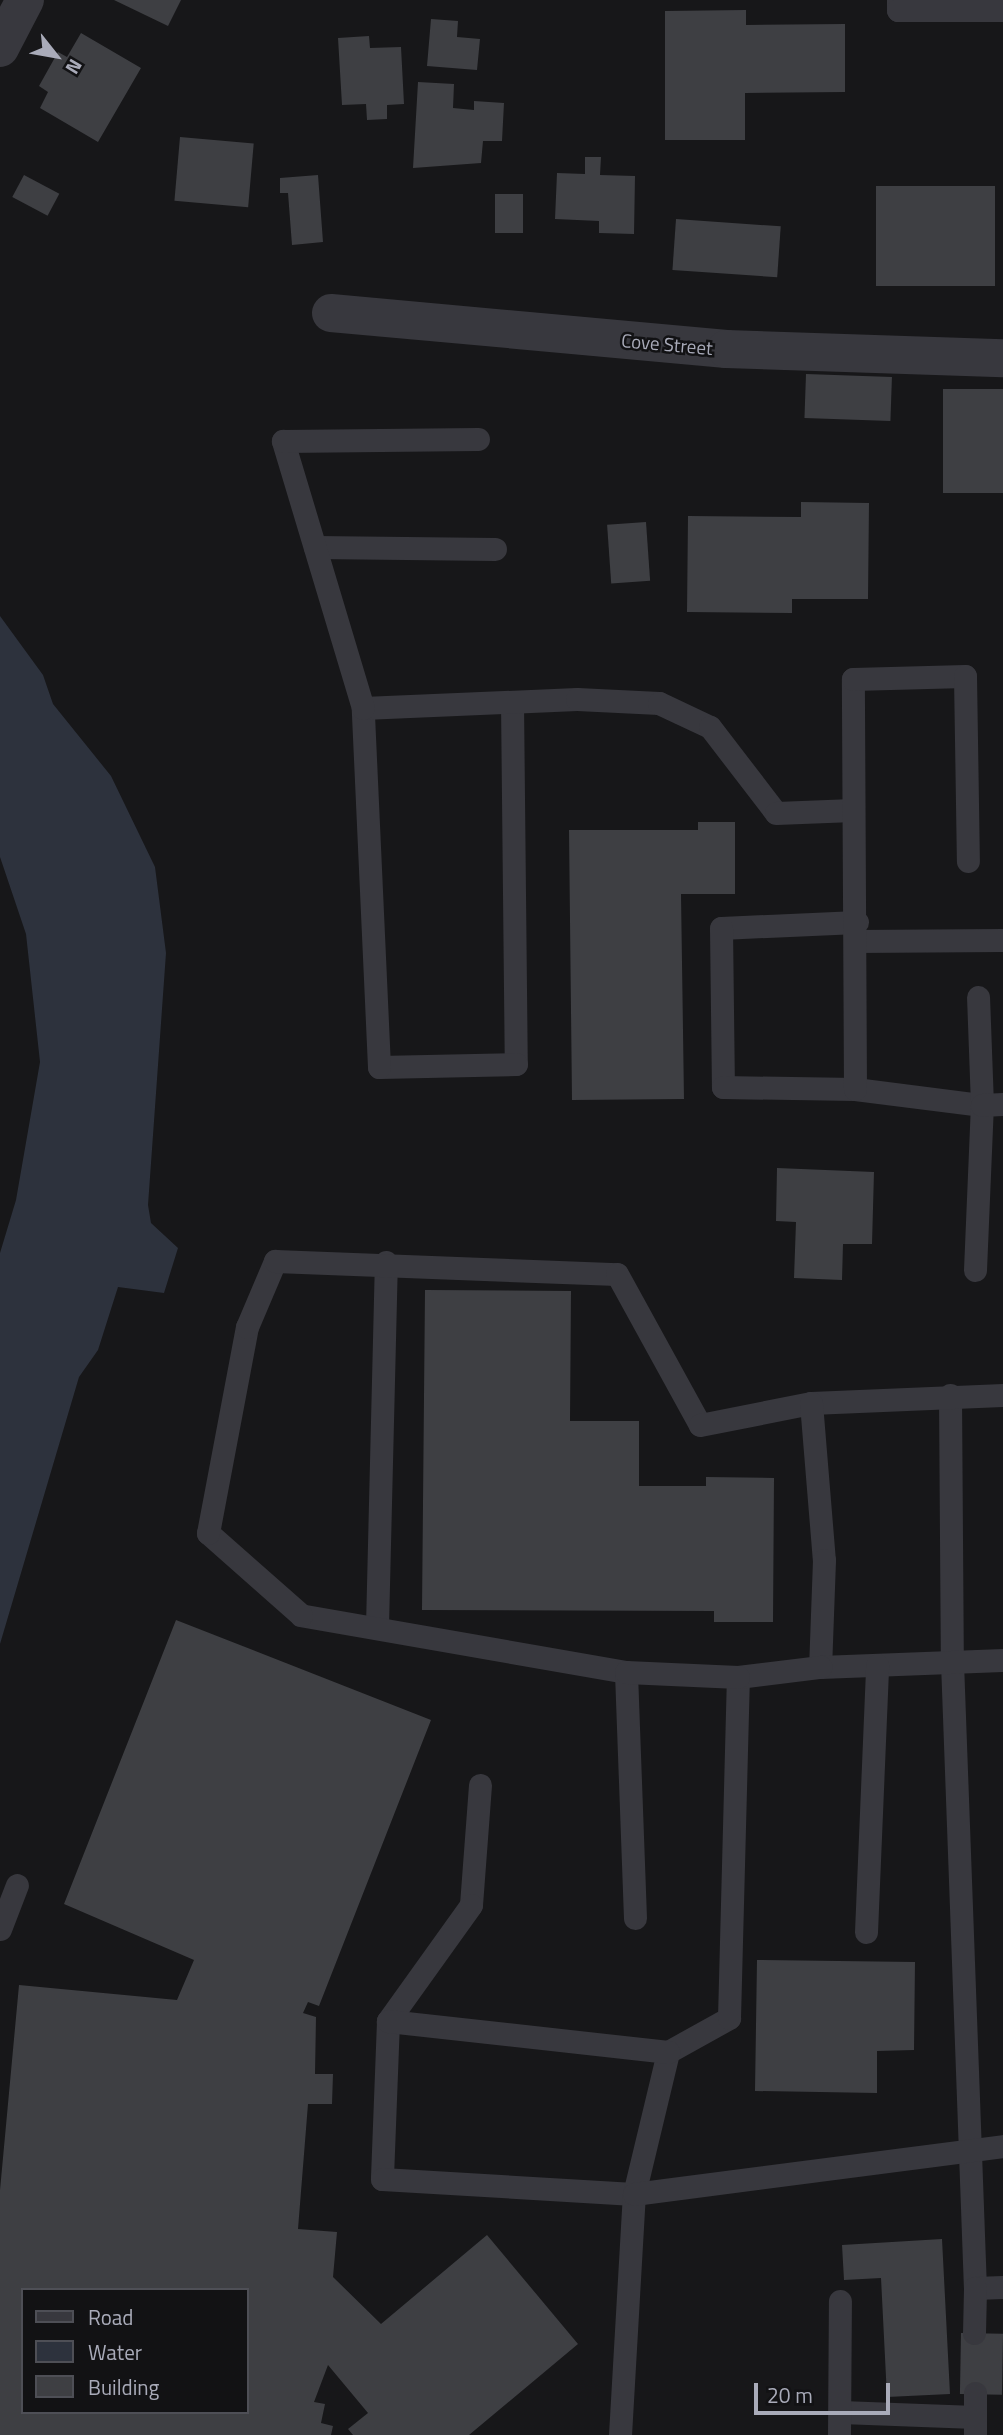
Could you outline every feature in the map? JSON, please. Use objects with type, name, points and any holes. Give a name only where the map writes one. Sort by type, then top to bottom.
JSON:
[{"type":"street","points":[[0,48],[25,0]]},
{"type":"street","name":"Cove Street","points":[[331,313],[726,349],[1003,358]]},
{"type":"lane","points":[[898,0],[898,10],[1003,10]]},
{"type":"lane","points":[[478,439],[283,441],[363,708],[379,1067],[516,1064],[512,702]]},
{"type":"lane","points":[[315,547],[495,549]]},
{"type":"lane","points":[[855,1089],[853,679],[965,676],[968,861]]},
{"type":"lane","points":[[363,708],[512,702],[659,703],[710,727],[776,813],[853,810]]},
{"type":"lane","points":[[993,1104],[855,1089],[723,1087],[721,928],[856,931],[1003,940]]},
{"type":"lane","points":[[975,1270],[993,1104],[978,997]]},
{"type":"lane","points":[[1003,1395],[950,1395],[811,1403],[699,1425],[617,1274],[386,1262],[275,1261],[247,1327],[208,1533],[301,1615],[377,1626],[626,1672],[738,1677],[820,1667],[1003,1660]]},
{"type":"lane","points":[[377,1626],[386,1262]]},
{"type":"lane","points":[[950,1395],[952,1662],[975,2288],[974,2333]]},
{"type":"lane","points":[[811,1403],[824,1560],[820,1667]]},
{"type":"lane","points":[[866,1931],[877,1665]]},
{"type":"lane","points":[[626,1672],[635,1918]]},
{"type":"lane","points":[[387,2021],[668,2052],[729,2018],[738,1677]]},
{"type":"lane","points":[[481,1785],[471,1905],[387,2021],[382,2179],[634,2194],[1003,2146]]},
{"type":"lane","points":[[0,1930],[17,1885]]},
{"type":"lane","points":[[620,2435],[634,2194],[668,2052]]},
{"type":"lane","points":[[975,2288],[1003,2287]]},
{"type":"lane","points":[[840,2301],[840,2424],[975,2426],[975,2393]]},
{"type":"water","points":[[0,616],[43,675],[53,704],[111,776],[155,867],[166,953],[148,1205],[151,1223],[178,1248],[164,1293],[118,1287],[98,1350],[79,1377],[0,1644],[0,1253],[16,1200],[40,1062],[26,934],[0,857]]},
{"type":"building","points":[[114,0],[181,0],[168,26]]},
{"type":"building","points":[[746,10],[746,25],[845,24],[845,92],[745,93],[745,140],[665,140],[665,11]]},
{"type":"building","points":[[431,19],[458,21],[457,37],[480,39],[477,70],[427,66]]},
{"type":"building","points":[[81,33],[141,68],[98,142],[40,108],[48,92],[39,86],[58,52],[67,57]]},
{"type":"building","points":[[369,36],[370,48],[401,47],[404,104],[387,105],[387,119],[367,120],[366,104],[342,105],[338,38]]},
{"type":"building","points":[[418,82],[454,84],[453,108],[474,110],[474,101],[504,103],[502,141],[483,141],[481,163],[413,168]]},
{"type":"building","points":[[180,137],[254,143],[248,207],[174,201]]},
{"type":"building","points":[[585,157],[601,157],[600,175],[635,176],[634,234],[599,233],[599,221],[555,219],[557,173],[585,174]]},
{"type":"building","points":[[24,175],[59,194],[48,216],[12,197]]},
{"type":"building","points":[[318,175],[323,242],[292,245],[288,193],[280,193],[280,178]]},
{"type":"building","points":[[876,186],[995,186],[995,286],[876,286]]},
{"type":"building","points":[[495,194],[523,194],[523,233],[495,233]]},
{"type":"building","points":[[676,219],[781,226],[777,277],[672,270]]},
{"type":"building","points":[[806,374],[892,377],[890,421],[804,418]]},
{"type":"building","points":[[943,389],[1003,389],[1003,493],[943,493]]},
{"type":"building","points":[[801,502],[869,503],[868,599],[792,599],[792,613],[687,612],[688,516],[801,517]]},
{"type":"building","points":[[646,522],[650,581],[611,584],[607,525]]},
{"type":"building","points":[[698,822],[735,822],[735,894],[681,894],[684,1099],[572,1100],[569,830],[698,830]]},
{"type":"building","points":[[777,1168],[874,1172],[872,1244],[843,1244],[842,1280],[794,1278],[796,1222],[776,1221]]},
{"type":"building","points":[[425,1290],[571,1291],[570,1421],[639,1421],[639,1486],[706,1486],[706,1477],[774,1478],[773,1622],[714,1622],[714,1611],[422,1610]]},
{"type":"building","points":[[176,1620],[431,1720],[319,2006],[308,2002],[303,2013],[316,2017],[315,2074],[333,2074],[332,2104],[308,2104],[298,2229],[337,2232],[333,2277],[381,2324],[487,2235],[578,2344],[469,2435],[353,2435],[348,2429],[368,2413],[328,2365],[314,2402],[325,2404],[321,2423],[333,2426],[331,2435],[0,2435],[0,2190],[19,1985],[177,2000],[194,1960],[64,1904]]},
{"type":"building","points":[[757,1960],[915,1962],[914,2050],[877,2051],[877,2093],[755,2091]]},
{"type":"building","points":[[942,2239],[950,2394],[887,2397],[881,2278],[844,2280],[842,2245]]},
{"type":"building","points":[[961,2333],[1003,2334],[1002,2395],[960,2394]]}]
